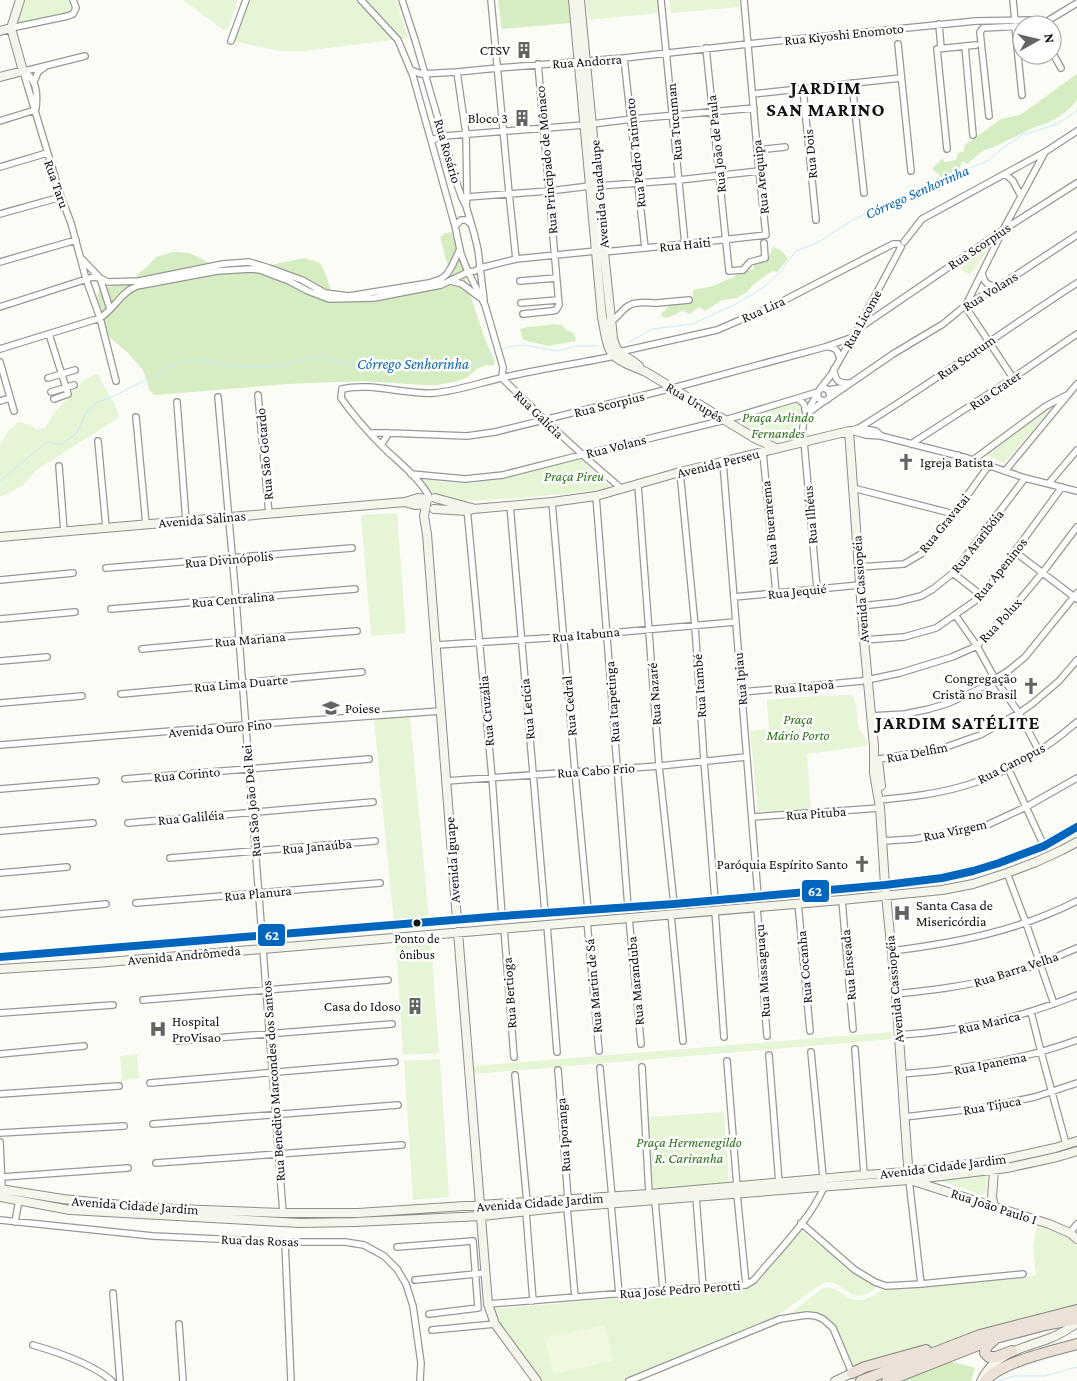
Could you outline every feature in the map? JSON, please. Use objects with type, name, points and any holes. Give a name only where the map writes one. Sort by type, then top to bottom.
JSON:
[{"type":"highway","points":[[852,1373],[866,1367],[980,1335],[1077,1310]]},
{"type":"highway","points":[[887,1381],[996,1338],[1045,1325],[1077,1321]]},
{"type":"highway","points":[[861,1381],[980,1335]]},
{"type":"highway","points":[[996,1338],[986,1348],[985,1353],[987,1356],[991,1358],[1012,1351]]},
{"type":"highway","points":[[985,1381],[1012,1364],[1077,1344]]},
{"type":"main road","points":[[0,31],[12,28],[20,0]]},
{"type":"main road","name":"Avenida Guadalupe","points":[[574,0],[582,61],[600,251],[602,316],[610,351],[616,354]]},
{"type":"main road","name":"Avenida Guadalupe","points":[[580,0],[582,61]]},
{"type":"main road","name":"Rua Taru","points":[[12,28],[23,69]]},
{"type":"main road","points":[[0,77],[23,69]]},
{"type":"main road","name":"Avenida Guadalupe","points":[[600,251],[616,354]]},
{"type":"main road","name":"Rua Urupês","points":[[616,354],[632,360],[646,372],[672,388],[776,448]]},
{"type":"main road","name":"Avenida Perseu","points":[[430,503],[469,508],[552,502],[596,496],[680,472],[804,441],[855,431]]},
{"type":"main road","name":"Avenida Cassiopéia","points":[[855,431],[853,488],[861,606],[876,760],[874,772],[880,802],[885,885],[896,994],[908,1176]]},
{"type":"main road","points":[[753,454],[756,438]]},
{"type":"main road","name":"Avenida Salinas","points":[[0,537],[405,502],[418,498],[430,503]]},
{"type":"main road","name":"Avenida Iguape","points":[[430,503],[426,534],[457,920]]},
{"type":"main road","name":"Avenida Andrômeda","points":[[0,957],[502,916],[674,904],[885,885],[942,878],[973,871],[1044,846],[1077,827]]},
{"type":"main road","name":"Avenida Andrômeda","points":[[0,969],[84,964],[834,900],[887,900],[978,882],[1036,862],[1077,842]]},
{"type":"main road","points":[[973,871],[978,882]]},
{"type":"main road","points":[[942,878],[942,890]]},
{"type":"main road","points":[[834,890],[829,894],[831,899],[834,900]]},
{"type":"main road","points":[[781,894],[782,905]]},
{"type":"main road","points":[[693,902],[694,913]]},
{"type":"main road","points":[[524,927],[532,914]]},
{"type":"main road","points":[[507,928],[516,922],[517,915]]},
{"type":"main road","points":[[400,937],[401,930],[416,924]]},
{"type":"main road","points":[[373,940],[389,936],[390,932],[386,926]]},
{"type":"main road","name":"Avenida Iguape","points":[[458,932],[488,1304],[495,1324],[536,1381]]},
{"type":"main road","points":[[142,946],[148,952],[145,958]]},
{"type":"main road","points":[[83,950],[87,958],[84,964]]},
{"type":"main road","points":[[96,950],[92,958],[96,963]]},
{"type":"main road","name":"Avenida Cidade Jardim","points":[[152,1211],[358,1213],[550,1200],[568,1203],[652,1198],[908,1176],[1001,1160],[1077,1141]]},
{"type":"main road","points":[[1055,1148],[1058,1157]]},
{"type":"main road","name":"Avenida Cidade Jardim","points":[[929,1173],[994,1170],[1058,1157],[1077,1151]]},
{"type":"main road","points":[[994,1170],[992,1197],[994,1206]]},
{"type":"main road","name":"Avenida Cidade Jardim","points":[[737,1191],[780,1183],[824,1183],[864,1175],[908,1176]]},
{"type":"main road","name":"Rua João Paulo I","points":[[908,1176],[928,1185],[1049,1224],[1077,1238]]},
{"type":"main road","name":"Avenida Cidade Jardim","points":[[1,1192],[140,1210],[300,1223],[482,1216],[551,1209],[568,1203]]},
{"type":"main road","name":"Avenida Cidade Jardim","points":[[1,1192],[19,1200],[70,1210],[140,1210]]},
{"type":"main road","name":"Avenida Cidade Jardim","points":[[652,1198],[696,1198],[723,1192]]},
{"type":"main road","points":[[550,1200],[551,1209]]},
{"type":"main road","points":[[981,1381],[992,1365],[1012,1351],[1054,1337],[1077,1321]]},
{"type":"main road","points":[[835,1381],[852,1373]]},
{"type":"street","points":[[12,28],[73,14],[76,8],[73,0]]},
{"type":"street","points":[[231,41],[246,0]]},
{"type":"street","name":"Rua Rosário","points":[[361,0],[398,40],[412,73],[460,249],[468,272],[483,302],[504,367],[502,378]]},
{"type":"street","name":"Rua Rosário","points":[[402,0],[478,250],[483,302]]},
{"type":"street","points":[[491,0],[516,259]]},
{"type":"street","name":"Rua Tucuman","points":[[661,0],[685,244]]},
{"type":"street","name":"Rua Arequipa","points":[[744,0],[766,235]]},
{"type":"street","points":[[1013,0],[1014,15]]},
{"type":"street","points":[[1055,15],[1075,4]]},
{"type":"street","name":"Rua Kiyoshi Enomoto","points":[[748,44],[939,24],[990,20],[1012,23]]},
{"type":"street","points":[[989,116],[980,32],[983,28],[1012,23]]},
{"type":"street","points":[[939,24],[941,48]]},
{"type":"street","name":"Rua Andorra","points":[[412,73],[457,72],[624,58],[748,44]]},
{"type":"street","points":[[898,44],[911,171]]},
{"type":"street","points":[[947,149],[937,49],[976,45]]},
{"type":"street","points":[[965,46],[973,135]]},
{"type":"street","name":"Rua João de Paula","points":[[706,48],[730,271],[743,270],[750,262],[765,258],[764,243]]},
{"type":"street","points":[[23,69],[85,56]]},
{"type":"street","name":"Rua Pedro Tatimoto","points":[[624,58],[645,248]]},
{"type":"street","name":"Rua Principado de Mônaco","points":[[538,64],[558,300]]},
{"type":"street","points":[[34,82],[38,72],[47,65]]},
{"type":"street","points":[[1019,65],[1022,95]]},
{"type":"street","name":"Rua Taru","points":[[23,69],[34,82],[37,91],[35,110]]},
{"type":"street","name":"Rua Taru","points":[[23,69],[60,197],[76,240],[86,279],[100,318],[116,381]]},
{"type":"street","points":[[457,72],[466,134],[468,197],[466,206]]},
{"type":"street","points":[[753,94],[901,78]]},
{"type":"street","points":[[852,83],[864,193]]},
{"type":"street","name":"Rua Dois","points":[[804,89],[816,220]]},
{"type":"street","points":[[29,91],[37,91]]},
{"type":"street","points":[[431,140],[444,136],[754,108]]},
{"type":"street","points":[[0,121],[35,110]]},
{"type":"street","name":"Rua Lira","points":[[370,433],[341,398],[342,389],[352,386],[432,393],[455,390],[717,330],[777,304],[893,244],[901,244],[922,219],[1045,152],[1077,131]]},
{"type":"street","points":[[758,150],[785,148]]},
{"type":"street","points":[[1013,378],[965,306],[1045,152]]},
{"type":"street","points":[[0,167],[47,153]]},
{"type":"street","points":[[468,197],[679,180],[759,171]]},
{"type":"street","points":[[1005,174],[1013,181],[1021,196]]},
{"type":"street","name":"Rua Scorpius","points":[[858,329],[1003,230],[1077,183]]},
{"type":"street","points":[[0,214],[60,197]]},
{"type":"street","points":[[455,226],[461,220],[466,220],[470,223]]},
{"type":"street","name":"Rua Haiti","points":[[100,318],[130,289],[137,286],[217,271],[234,269],[260,270],[329,299],[374,298],[442,285],[468,272],[516,259],[766,235]]},
{"type":"street","name":"Rua Volans","points":[[411,474],[464,479],[503,475],[725,420],[798,399],[821,396],[851,383],[893,354],[943,324],[965,306],[998,287],[1077,235]]},
{"type":"street","points":[[0,262],[76,240]]},
{"type":"street","name":"Rua Licome","points":[[821,396],[834,369],[858,329],[901,244]]},
{"type":"street","points":[[0,307],[86,279],[100,278],[108,282],[139,281],[223,264],[249,262],[302,280],[325,293],[349,296],[428,283],[441,279],[452,266],[460,249]]},
{"type":"street","name":"Rua Taru","points":[[81,258],[100,278],[110,309]]},
{"type":"street","points":[[982,273],[984,282],[998,287]]},
{"type":"street","points":[[520,281],[556,278]]},
{"type":"street","points":[[451,281],[462,284],[483,302]]},
{"type":"street","name":"Rua Scutum","points":[[855,431],[917,392],[1077,283]]},
{"type":"street","points":[[521,303],[558,300],[556,310],[523,314]]},
{"type":"street","points":[[602,316],[606,322],[611,322],[625,308],[635,303],[689,300]]},
{"type":"street","points":[[870,306],[874,311],[880,313]]},
{"type":"street","points":[[0,350],[100,318]]},
{"type":"street","points":[[49,334],[67,395],[54,399]]},
{"type":"street","name":"Rua Crater","points":[[911,444],[1077,334]]},
{"type":"street","name":"Rua Scorpius","points":[[370,433],[467,436],[495,432],[672,388],[825,347],[853,337]]},
{"type":"street","points":[[825,347],[833,347],[837,350],[840,359]]},
{"type":"street","points":[[0,362],[14,411]]},
{"type":"street","points":[[834,369],[837,382],[851,383]]},
{"type":"street","points":[[48,378],[76,370]]},
{"type":"street","points":[[828,389],[831,375]]},
{"type":"street","name":"Rua Galícia","points":[[502,378],[544,421],[622,489]]},
{"type":"street","points":[[1005,471],[1077,384]]},
{"type":"street","points":[[51,392],[74,385]]},
{"type":"street","points":[[806,414],[821,396],[824,388],[844,387]]},
{"type":"street","name":"Rua São Gotardo","points":[[258,395],[269,514]]},
{"type":"street","points":[[972,460],[1046,406],[1067,395]]},
{"type":"street","points":[[804,441],[802,428],[806,414],[813,402],[821,396]]},
{"type":"street","name":"Rua São João Del Rei","points":[[218,397],[236,599],[262,936]]},
{"type":"street","points":[[0,401],[10,398]]},
{"type":"street","points":[[798,399],[813,402]]},
{"type":"street","points":[[798,399],[804,404],[806,414]]},
{"type":"street","points":[[177,402],[186,521]]},
{"type":"street","points":[[878,435],[877,422],[880,415]]},
{"type":"street","points":[[136,417],[146,524]]},
{"type":"street","name":"Avenida Perseu","points":[[855,431],[958,455],[959,459],[965,462],[969,463],[972,460],[1025,478],[1077,490]]},
{"type":"street","points":[[370,433],[422,485],[430,503]]},
{"type":"street","points":[[381,444],[389,433]]},
{"type":"street","points":[[98,441],[106,527]]},
{"type":"street","name":"Rua Ilhéus","points":[[804,441],[817,589]]},
{"type":"street","points":[[1049,483],[1077,450]]},
{"type":"street","name":"Rua Buerarema","points":[[763,452],[776,593]]},
{"type":"street","name":"Rua Ipiau","points":[[723,462],[758,896]]},
{"type":"street","name":"Rua Gravatai","points":[[859,567],[904,564],[921,554],[954,514],[989,465]]},
{"type":"street","points":[[59,466],[64,531]]},
{"type":"street","name":"Rua Itambé","points":[[680,472],[695,626],[715,900]]},
{"type":"street","name":"Rua Araribóia","points":[[861,606],[896,602],[921,596],[953,574],[1025,478]]},
{"type":"street","name":"Rua Nazaré","points":[[638,485],[659,766],[674,904]]},
{"type":"street","name":"Rua Apeninos","points":[[864,640],[889,639],[920,634],[936,628],[956,616],[982,596],[1062,487]]},
{"type":"street","points":[[853,488],[954,514]]},
{"type":"street","name":"Rua Itapetinga","points":[[596,496],[628,907]]},
{"type":"street","name":"Rua Cedral","points":[[552,502],[588,910]]},
{"type":"street","name":"Rua Letícia","points":[[510,505],[545,913]]},
{"type":"street","name":"Rua Cruzália","points":[[469,508],[502,916]]},
{"type":"street","name":"Rua Polux","points":[[867,680],[926,666],[977,646],[1012,609],[1077,527]]},
{"type":"street","name":"Rua Divinópolis","points":[[106,568],[352,548]]},
{"type":"street","points":[[871,716],[905,714],[936,707],[969,695],[1025,657],[1076,596],[1015,552]]},
{"type":"street","points":[[0,580],[73,573]]},
{"type":"street","points":[[953,574],[982,596]]},
{"type":"street","name":"Rua Jequié","points":[[734,597],[860,585]]},
{"type":"street","name":"Rua Centralina","points":[[111,609],[355,589]]},
{"type":"street","points":[[0,619],[75,612]]},
{"type":"street","points":[[956,616],[977,646],[995,679],[1019,713],[1039,751]]},
{"type":"street","name":"Rua Itabuna","points":[[436,645],[521,640],[735,622]]},
{"type":"street","name":"Rua Mariana","points":[[142,650],[357,631]]},
{"type":"street","points":[[0,662],[47,657]]},
{"type":"street","name":"Rua Delfim","points":[[876,760],[943,748],[980,735],[1032,704],[1059,680],[1077,660]]},
{"type":"street","name":"Rua Lima Duarte","points":[[121,694],[362,672]]},
{"type":"street","name":"Rua Itapoã","points":[[742,692],[867,680]]},
{"type":"street","points":[[0,703],[82,696]]},
{"type":"street","name":"Avenida Ouro Fino","points":[[0,745],[441,711]]},
{"type":"street","name":"Rua Canopus","points":[[880,802],[948,790],[992,776],[1039,751],[1077,722]]},
{"type":"street","name":"Rua Cabo Frio","points":[[446,781],[659,766],[746,757]]},
{"type":"street","name":"Rua Corinto","points":[[125,779],[369,759]]},
{"type":"street","points":[[1008,768],[1044,846]]},
{"type":"street","name":"Rua Virgem","points":[[883,841],[914,839],[985,826],[1026,807],[1077,778]]},
{"type":"street","points":[[0,790],[96,782]]},
{"type":"street","name":"Rua Galiléia","points":[[128,823],[373,802]]},
{"type":"street","name":"Rua Pituba","points":[[752,817],[880,802]]},
{"type":"street","points":[[0,831],[93,823]]},
{"type":"street","name":"Rua Janaúba","points":[[170,858],[375,841]]},
{"type":"street","points":[[0,873],[66,867]]},
{"type":"street","points":[[1007,873],[1054,1004]]},
{"type":"street","name":"Rua Planura","points":[[136,903],[380,883]]},
{"type":"street","name":"Rua Enseada","points":[[842,900],[853,1029]]},
{"type":"street","points":[[891,951],[959,941],[1026,923],[1077,901]]},
{"type":"street","name":"Rua Cocanha","points":[[798,903],[810,1031]]},
{"type":"street","points":[[0,914],[106,904]]},
{"type":"street","name":"Rua Massaguaçu","points":[[757,907],[767,1036]]},
{"type":"street","points":[[715,911],[724,1037]]},
{"type":"street","points":[[671,915],[683,1041]]},
{"type":"street","name":"Rua Maranduba","points":[[629,918],[641,1044]]},
{"type":"street","name":"Avenida Iguape","points":[[457,920],[458,932]]},
{"type":"street","name":"Rua Martin de Sá","points":[[587,922],[599,1051]]},
{"type":"street","points":[[547,925],[557,1052]]},
{"type":"street","name":"Rua Bertioga","points":[[507,928],[514,1057]]},
{"type":"street","name":"Rua Barra Velha","points":[[896,994],[977,982],[1002,976],[1040,964],[1077,948]]},
{"type":"street","name":"Rua Benedito Marcondes dos Santos","points":[[263,949],[283,1213]]},
{"type":"street","points":[[143,1000],[388,980]]},
{"type":"street","name":"Rua Marica","points":[[898,1035],[950,1030],[994,1022],[1031,1012],[1077,995]]},
{"type":"street","points":[[0,1013],[113,1005]]},
{"type":"street","points":[[1031,1012],[1040,1052],[1066,1144]]},
{"type":"street","points":[[177,1041],[392,1024]]},
{"type":"street","name":"Rua Ipanema","points":[[901,1074],[944,1071],[1003,1062],[1077,1040]]},
{"type":"street","points":[[0,1054],[84,1046]]},
{"type":"street","points":[[855,1049],[864,1175]]},
{"type":"street","points":[[811,1052],[824,1183]]},
{"type":"street","points":[[768,1055],[780,1183]]},
{"type":"street","points":[[727,1061],[746,1285]]},
{"type":"street","points":[[150,1083],[395,1062]]},
{"type":"street","points":[[642,1067],[652,1198],[663,1290]]},
{"type":"street","points":[[600,1068],[619,1294]]},
{"type":"street","name":"Rua Iporanga","points":[[558,1070],[575,1297]]},
{"type":"street","points":[[516,1075],[527,1202]]},
{"type":"street","name":"Rua Tijuca","points":[[904,1117],[982,1108],[1035,1097],[1077,1083]]},
{"type":"street","points":[[0,1094],[120,1086]]},
{"type":"street","points":[[152,1124],[398,1105]]},
{"type":"street","points":[[0,1133],[124,1126]]},
{"type":"street","points":[[0,1142],[1,1192]]},
{"type":"street","points":[[156,1163],[402,1145]]},
{"type":"street","points":[[2,1177],[128,1168]]},
{"type":"street","points":[[908,1176],[921,1284]]},
{"type":"street","name":"Rua José Pedro Perotti","points":[[488,1304],[746,1285],[754,1280],[801,1223],[819,1199],[824,1183]]},
{"type":"street","points":[[696,1198],[703,1287]]},
{"type":"street","points":[[15,1222],[19,1200]]},
{"type":"street","points":[[526,1212],[533,1301]]},
{"type":"street","name":"Rua das Rosas","points":[[0,1220],[153,1236],[285,1242],[345,1242],[364,1245],[384,1256],[397,1269],[406,1284],[413,1306],[420,1363],[420,1381]]},
{"type":"street","points":[[801,1223],[855,1270],[886,1286],[1023,1274]]},
{"type":"street","points":[[1070,1233],[1077,1224]]},
{"type":"street","points":[[397,1247],[473,1241],[478,1308],[430,1314]]},
{"type":"street","points":[[285,1242],[291,1381]]},
{"type":"street","points":[[415,1280],[486,1273]]},
{"type":"street","points":[[114,1294],[120,1381]]},
{"type":"street","points":[[629,1381],[780,1319],[807,1315],[823,1319],[833,1328],[852,1373]]},
{"type":"street","points":[[179,1324],[183,1381]]},
{"type":"street","points":[[432,1330],[495,1324]]},
{"type":"street","points":[[33,1346],[58,1353],[106,1375],[112,1381]]},
{"type":"green space","points":[[22,0],[68,0],[69,13],[16,24]]},
{"type":"green space","points":[[183,0],[238,0],[225,31]]},
{"type":"green space","points":[[250,0],[396,0],[408,38],[304,51],[281,51],[254,46],[235,41]]},
{"type":"green space","points":[[498,0],[568,0],[570,23],[502,29]]},
{"type":"green space","points":[[586,0],[657,0],[658,13],[589,20]]},
{"type":"green space","points":[[669,0],[739,0],[739,7],[671,13]]},
{"type":"green space","points":[[1077,74],[1077,99],[1070,108],[1059,116],[984,150],[967,164],[962,161],[960,168],[944,179],[932,169],[942,159],[945,162],[956,160],[958,153],[964,151],[965,145],[1001,119],[1020,115]]},
{"type":"green space","points":[[452,232],[474,307],[495,362],[493,366],[486,365],[477,369],[466,378],[437,385],[362,381],[288,384],[155,395],[150,391],[143,370],[127,352],[108,336],[97,299],[99,289],[134,280],[156,257],[173,252],[190,253],[219,268],[235,271],[304,258],[320,263],[327,277],[331,292],[339,302],[397,293],[423,288],[448,280],[449,270],[440,237],[445,233]]},
{"type":"green space","points":[[996,239],[970,275],[957,266]]},
{"type":"green space","points":[[774,246],[781,250],[788,259],[777,272],[772,271],[754,284],[747,292],[737,298],[722,300],[705,311],[700,307],[689,314],[683,310],[664,318],[661,314],[670,304],[693,300],[693,290],[713,286],[742,272],[754,269],[754,262],[768,258]]},
{"type":"green space","points":[[553,324],[562,325],[566,330],[574,333],[576,341],[548,346],[523,340],[520,329]]},
{"type":"green space","points":[[98,375],[118,411],[118,418],[38,469],[22,486],[0,497],[0,444],[9,430],[19,422],[38,430],[46,426],[54,413],[84,380]]},
{"type":"green space","name":"Praça Arlindo Fernandes","points":[[794,404],[799,405],[803,413],[795,431],[795,438],[773,442],[735,420]]},
{"type":"green space","points":[[1053,407],[1004,463],[984,454]]},
{"type":"green space","name":"Praça Pireu","points":[[579,457],[612,489],[520,498],[464,501],[439,496],[431,492],[421,479],[473,483],[517,475]]},
{"type":"green space","points":[[397,513],[406,633],[371,636],[361,515]]},
{"type":"green space","name":"Praça Mário Porto","points":[[851,695],[855,700],[859,729],[868,742],[866,746],[807,754],[811,811],[758,812],[750,731],[769,729],[767,700]]},
{"type":"green space","points":[[410,716],[429,920],[394,924],[374,720]]},
{"type":"green space","points":[[431,943],[439,1053],[403,1055],[396,945]]},
{"type":"green space","points":[[892,1032],[892,1039],[475,1074],[473,1066]]},
{"type":"green space","points":[[137,1054],[139,1078],[122,1080],[120,1056]]},
{"type":"green space","points":[[440,1059],[449,1197],[413,1200],[404,1061]]},
{"type":"green space","name":"Praça Hermenegildo R. Cariranha","points":[[724,1112],[729,1183],[653,1189],[648,1117]]},
{"type":"green space","points":[[987,1174],[987,1191],[983,1195],[939,1180]]},
{"type":"green space","points":[[1037,1227],[1058,1233],[1068,1238],[1077,1246],[1077,1305],[1048,1311],[956,1340],[860,1367],[852,1364],[836,1328],[822,1316],[799,1312],[785,1315],[791,1313],[823,1288],[828,1287],[855,1300],[861,1300],[889,1288],[1024,1278],[1036,1275],[1033,1247]]},
{"type":"green space","points":[[800,1230],[854,1272],[880,1286],[867,1294],[856,1295],[833,1283],[821,1284],[773,1319],[622,1381],[539,1381],[497,1323],[491,1309],[748,1287]]},
{"type":"green space","points":[[605,1325],[613,1361],[553,1374],[545,1338]]},
{"type":"green space","points":[[946,1360],[975,1368],[971,1381],[899,1381]]},
{"type":"waterway","name":"Córrego Senhorinha","points":[[629,342],[652,329],[692,324],[736,304],[763,288],[779,273],[796,251],[817,243],[876,208],[933,187],[989,160],[1022,135],[1057,124],[1077,110]]},
{"type":"waterway","name":"Córrego Senhorinha","points":[[501,350],[508,347],[525,345],[557,351],[576,346],[598,346]]},
{"type":"waterway","name":"Córrego Senhorinha","points":[[0,481],[47,442],[62,444],[77,433],[85,414],[96,403],[114,396],[178,363],[194,359],[225,365],[276,367],[316,356],[356,366],[456,367],[476,365],[497,351]]},
{"type":"waterway","points":[[997,1381],[1014,1376],[1045,1376],[1077,1367]]},
{"type":"transit line","name":"62","points":[[0,957],[502,916],[674,904],[885,885],[942,878],[973,871],[1044,846],[1077,827]]},
{"type":"place","name":"CTSV","points":[[524,50]]},
{"type":"place","name":"Bloco 3","points":[[522,118]]},
{"type":"place","name":"Igreja Batista","points":[[906,462]]},
{"type":"place","name":"Congregação Cristã no Brasil","points":[[1031,686]]},
{"type":"place","name":"Poiese","points":[[331,708]]},
{"type":"place","name":"Paróquia Espírito Santo","points":[[862,864]]},
{"type":"place","name":"Santa Casa de Misericórdia","points":[[902,913]]},
{"type":"place","name":"Ponto de ônibus","points":[[417,923]]},
{"type":"place","name":"Casa do Idoso","points":[[415,1006]]},
{"type":"place","name":"Hospital ProVisao","points":[[158,1029]]},
{"type":"district","name":"JARDIM SAN MARINO","points":[[826,98]]},
{"type":"district","name":"JARDIM SATÉLITE","points":[[958,722]]}]
